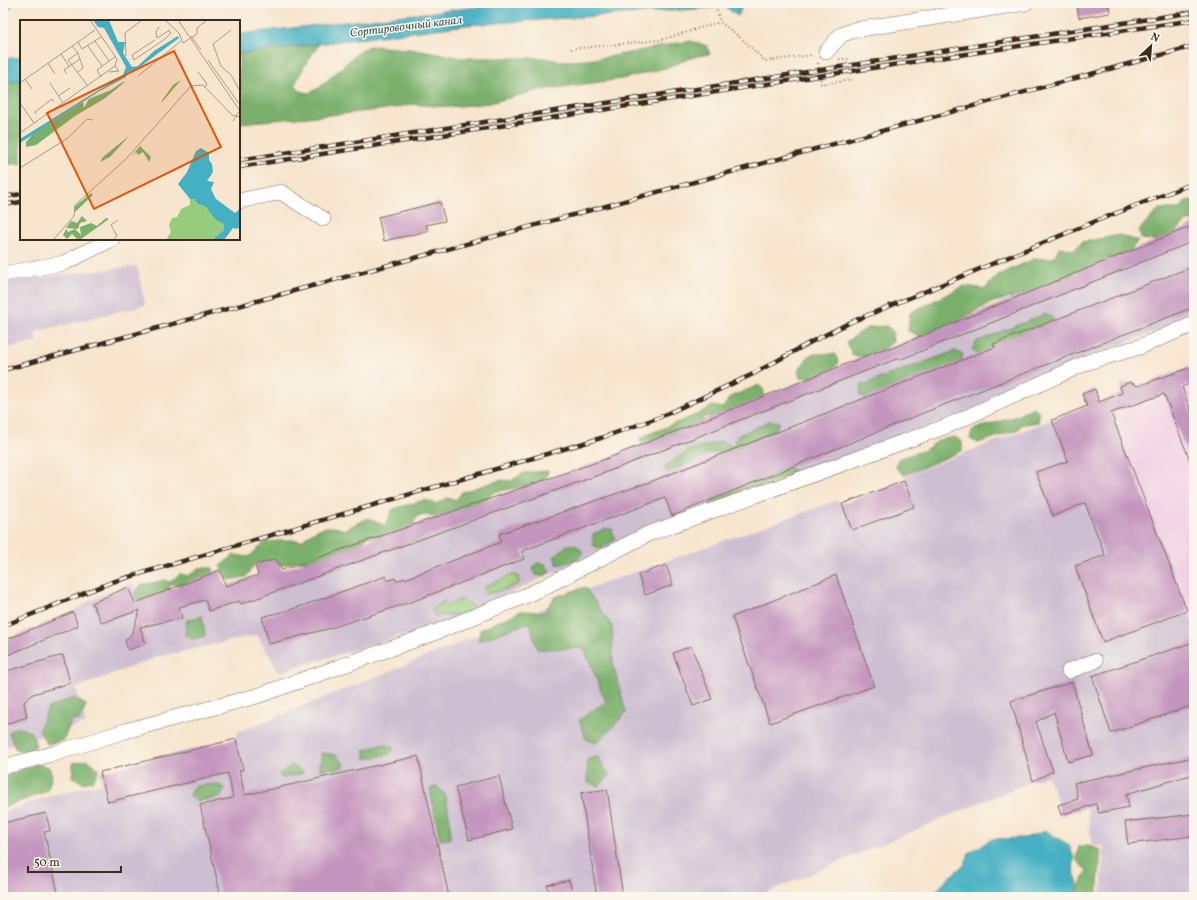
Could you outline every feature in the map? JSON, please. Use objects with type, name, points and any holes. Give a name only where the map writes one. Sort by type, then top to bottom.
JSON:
[{"type":"street","points":[[821,53],[841,36],[854,30],[1025,3]]},
{"type":"street","points":[[240,201],[282,192],[323,219]]},
{"type":"street","points":[[3,274],[64,263],[110,240]]},
{"type":"street","points":[[3,766],[256,696],[429,635],[532,593],[648,534],[947,426],[1088,362],[1139,347],[1194,324]]},
{"type":"street","points":[[1069,671],[1095,661]]},
{"type":"path","points":[[715,3],[720,22],[741,38],[765,61],[837,51],[839,60],[850,59]]},
{"type":"path","points":[[571,49],[660,40],[720,22]]},
{"type":"path","points":[[821,53],[821,84],[852,80]]},
{"type":"shaded area","points":[[1194,214],[1194,317],[1089,356],[967,412],[662,523],[442,624],[279,672],[257,635],[157,657],[76,688],[86,723],[3,748],[3,641],[73,612],[89,601],[132,583],[144,599],[220,570],[226,586],[258,575],[255,565],[282,570],[603,460],[886,348],[895,346],[1192,226],[1189,216]]},
{"type":"shaded area","points":[[137,266],[145,305],[35,332],[37,342],[3,349],[3,282]]},
{"type":"shaded area","points":[[1194,366],[1194,627],[1106,399],[1122,393],[1120,386],[1130,382],[1138,386]]},
{"type":"shaded area","points":[[1106,399],[1194,627],[1194,897],[1101,897],[1104,846],[1092,846],[1087,807],[1061,815],[1053,788],[1046,775],[756,897],[3,897],[3,812],[54,795],[103,783],[100,772],[235,739],[238,732],[443,650],[593,587],[836,501],[842,504],[904,481],[907,475]]},
{"type":"green space","points":[[691,41],[707,46],[710,54],[697,56],[662,69],[621,79],[540,90],[489,103],[450,107],[411,104],[394,108],[352,113],[240,123],[240,54],[319,44],[303,68],[295,84],[300,91],[309,93],[319,88],[361,50],[369,46],[421,50],[462,58],[546,58],[560,61],[578,61],[617,56]]},
{"type":"green space","points":[[20,81],[20,164],[3,164],[3,83]]},
{"type":"green space","points":[[1194,200],[1194,220],[1187,221],[1166,241],[1141,239],[1139,230],[1159,209],[1180,209],[1186,201]]},
{"type":"green space","points":[[1120,235],[1138,241],[1124,258],[1107,258],[1084,273],[1076,271],[1050,288],[993,302],[924,338],[908,331],[910,313],[964,286],[985,289],[998,275],[1034,259],[1053,258],[1060,247],[1074,250],[1082,242]]},
{"type":"green space","points":[[1045,314],[1053,318],[1050,324],[979,355],[972,350],[976,342]]},
{"type":"green space","points":[[886,326],[892,330],[893,342],[874,356],[853,356],[846,342],[867,328]]},
{"type":"green space","points":[[955,351],[963,354],[961,361],[868,398],[859,395],[862,385]]},
{"type":"green space","points":[[811,354],[835,354],[839,363],[821,377],[800,377],[798,370]]},
{"type":"green space","points":[[759,385],[764,390],[761,404],[716,419],[706,416],[691,431],[651,446],[639,441],[642,437],[698,414],[712,406],[723,408],[730,397]]},
{"type":"green space","points":[[1033,407],[1040,413],[1038,422],[1023,424],[1017,430],[978,443],[970,439],[972,430],[1017,416]]},
{"type":"green space","points":[[770,421],[779,422],[776,429],[737,450],[707,454],[698,460],[668,472],[663,468],[687,451],[722,441],[733,447],[737,436]]},
{"type":"green space","points":[[955,437],[962,442],[962,451],[904,475],[896,468],[898,459],[925,450],[939,440]]},
{"type":"green space","points":[[787,466],[795,471],[790,476],[710,505],[716,492]]},
{"type":"green space","points":[[548,471],[545,482],[494,492],[480,505],[444,517],[418,515],[410,530],[393,538],[369,536],[356,549],[318,562],[298,561],[269,568],[256,562],[246,577],[228,580],[220,566],[234,555],[249,557],[265,542],[291,540],[302,541],[311,533],[321,528],[332,527],[344,530],[368,518],[385,526],[393,509],[425,500],[437,504],[447,498],[456,500],[462,492],[501,480],[511,481],[524,473]]},
{"type":"green space","points":[[605,529],[612,529],[615,540],[600,549],[593,545],[593,534]]},
{"type":"green space","points":[[567,545],[576,545],[583,552],[577,560],[558,565],[554,557]]},
{"type":"green space","points":[[537,563],[545,564],[550,571],[544,576],[535,575],[533,568]]},
{"type":"green space","points":[[199,568],[213,568],[213,585],[204,588],[191,579],[185,586],[171,584],[166,597],[139,602],[134,595],[140,586],[164,580],[170,582],[180,574],[188,576]]},
{"type":"green space","points":[[512,575],[518,576],[519,583],[507,589],[485,594],[484,587]]},
{"type":"green space","points":[[585,587],[612,626],[613,664],[626,713],[597,743],[586,739],[579,720],[606,702],[584,648],[537,649],[530,622],[478,641],[480,630],[521,611],[544,612],[555,597]]},
{"type":"green space","points":[[461,599],[471,604],[474,610],[453,615],[434,615],[432,609],[443,602],[448,606]]},
{"type":"green space","points":[[202,616],[205,636],[192,639],[185,634],[187,620]]},
{"type":"green space","points":[[74,698],[86,705],[80,720],[71,720],[64,740],[47,744],[39,730],[48,708]]},
{"type":"green space","points":[[15,727],[31,732],[36,746],[25,752],[15,748],[9,732]]},
{"type":"green space","points":[[384,744],[394,748],[390,754],[365,759],[365,750]]},
{"type":"green space","points":[[321,753],[336,755],[343,762],[343,767],[320,770]]},
{"type":"green space","points":[[598,757],[609,776],[599,786],[587,782],[588,759]]},
{"type":"green space","points":[[88,760],[99,769],[93,781],[83,783],[73,777],[73,763]]},
{"type":"green space","points":[[37,764],[49,767],[52,776],[47,791],[3,808],[3,777]]},
{"type":"green space","points":[[292,765],[304,773],[281,778],[279,774]]},
{"type":"green space","points":[[216,784],[225,788],[220,798],[196,801],[189,794],[196,786]]},
{"type":"green space","points":[[437,786],[445,794],[450,821],[450,839],[440,840],[430,789]]},
{"type":"green space","points":[[1088,846],[1101,850],[1097,897],[1081,897],[1077,890],[1087,871],[1076,859],[1079,847]]},
{"type":"water","name":"Сортировочный канал","points":[[513,3],[748,3],[742,7],[738,16],[725,7],[467,25],[240,54],[240,34]]},
{"type":"water","points":[[20,57],[20,81],[3,83],[3,59]]},
{"type":"water","points":[[1046,831],[1069,845],[1074,858],[1073,870],[1078,883],[1076,891],[1082,897],[929,897],[955,872],[965,865],[969,853],[992,839],[1025,838]]},
{"type":"building","points":[[1088,3],[1108,3],[1110,13],[1079,18],[1077,5]]},
{"type":"building","points":[[440,202],[445,221],[426,225],[428,231],[384,241],[378,217]]},
{"type":"building","points":[[1194,225],[1194,241],[899,360],[899,358],[607,472],[241,604],[239,601],[209,611],[205,600],[179,607],[182,618],[140,627],[146,644],[128,650],[125,641],[132,633],[140,610],[102,623],[92,603],[128,587],[135,603],[220,570],[226,586],[258,575],[255,565],[276,559],[282,570],[603,460],[886,348],[887,350]]},
{"type":"building","points":[[1194,266],[1194,307],[933,409],[672,516],[665,498],[522,551],[524,559],[411,602],[331,628],[269,644],[262,617],[296,608],[386,576],[387,581],[395,578],[396,581],[405,579],[501,542],[499,534],[650,482],[995,347],[993,344]]},
{"type":"building","points":[[1194,366],[1194,382],[1182,387],[1194,420],[1194,471],[1164,394],[1111,413],[1187,611],[1103,642],[1075,566],[1105,555],[1085,503],[1053,516],[1036,472],[1068,461],[1052,420],[1087,406],[1082,394],[1095,389],[1099,402],[1122,393],[1120,386],[1130,382],[1138,386]]},
{"type":"building","points":[[904,481],[914,507],[852,530],[842,504]]},
{"type":"building","points":[[666,565],[673,585],[645,595],[638,575]]},
{"type":"building","points":[[836,575],[874,686],[770,723],[732,617]]},
{"type":"building","points":[[73,612],[78,626],[3,657],[3,641]]},
{"type":"building","points":[[1194,642],[1194,705],[1111,733],[1092,676]]},
{"type":"building","points":[[691,646],[712,699],[693,706],[673,653]]},
{"type":"building","points":[[63,655],[70,683],[33,694],[24,702],[27,717],[3,725],[3,672]]},
{"type":"building","points":[[1072,682],[1093,755],[1068,762],[1054,712],[1036,722],[1053,771],[1033,781],[1011,701]]},
{"type":"building","points":[[236,739],[243,770],[239,770],[245,795],[418,756],[449,897],[221,897],[200,805],[233,798],[228,773],[108,802],[100,772]]},
{"type":"building","points":[[1194,757],[1194,774],[1126,794],[1129,807],[1099,813],[1096,804],[1061,815],[1058,805],[1078,799],[1074,783]]},
{"type":"building","points":[[499,776],[512,829],[469,840],[455,787]]},
{"type":"building","points":[[607,789],[623,897],[597,897],[581,793]]},
{"type":"building","points":[[46,813],[50,831],[44,832],[59,897],[3,897],[3,823]]},
{"type":"building","points":[[1194,814],[1194,836],[1128,844],[1125,822]]},
{"type":"building","points":[[569,880],[572,891],[550,897],[547,885]]},
{"type":"railway","points":[[240,160],[1194,12]]},
{"type":"railway","points":[[240,167],[812,77],[1194,20]]},
{"type":"railway","points":[[3,370],[1194,46]]},
{"type":"railway","points":[[3,626],[112,582],[601,438],[660,417],[751,375],[851,322],[1096,221],[1194,183]]},
{"type":"railway","points":[[3,197],[20,194]]},
{"type":"railway","points":[[3,205],[20,202]]}]
